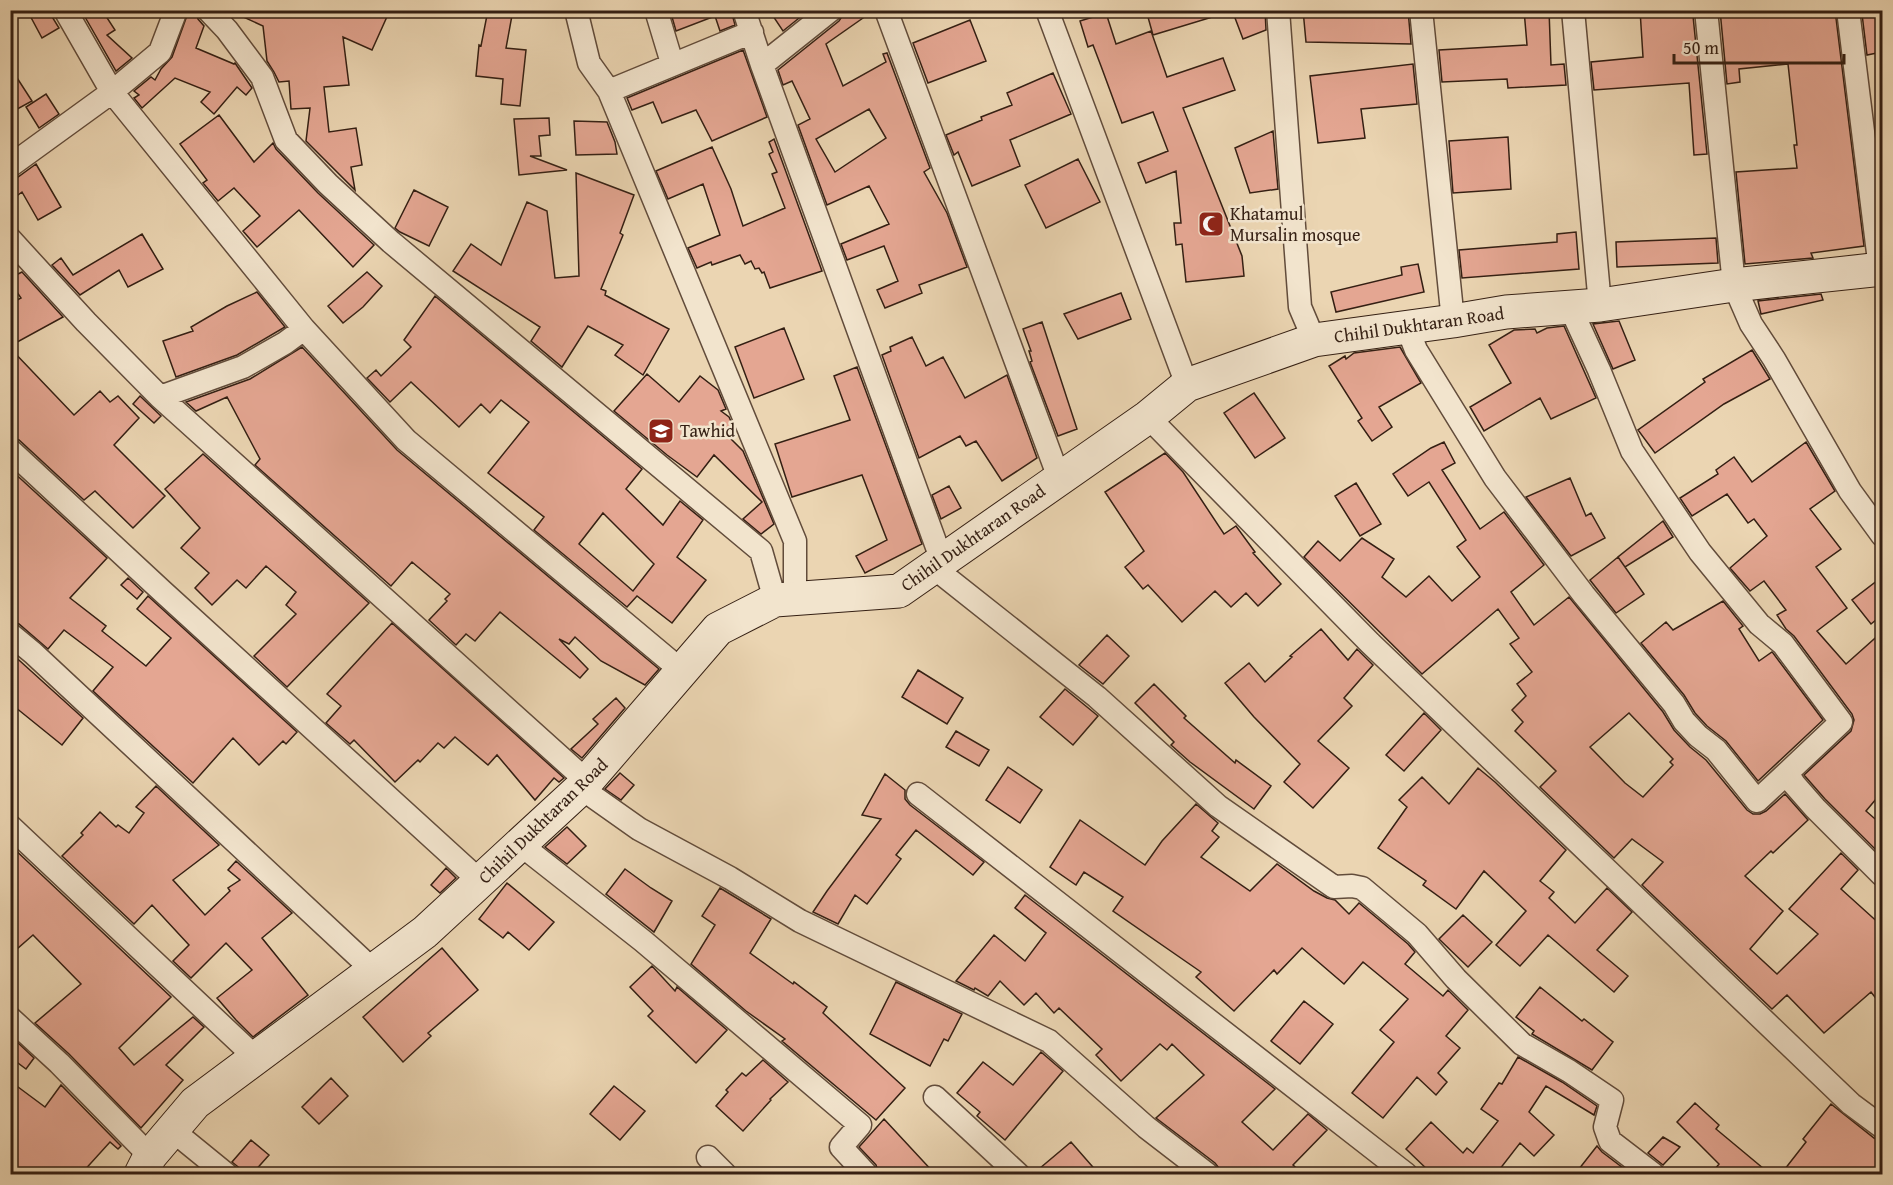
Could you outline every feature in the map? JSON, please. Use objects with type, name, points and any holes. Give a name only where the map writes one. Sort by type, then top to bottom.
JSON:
[{"type":"street","points":[[65,10],[112,92],[304,329],[406,440],[682,671]]},
{"type":"street","points":[[10,166],[112,92],[160,51],[176,10]]},
{"type":"street","points":[[208,10],[227,30],[262,77],[286,140],[328,184],[391,242],[761,551],[785,599]]},
{"type":"street","points":[[576,10],[590,63],[609,91],[795,541],[785,599]]},
{"type":"street","points":[[656,10],[672,63]]},
{"type":"street","points":[[762,65],[831,10]]},
{"type":"street","points":[[886,10],[1059,478]]},
{"type":"street","points":[[1047,10],[1188,386]]},
{"type":"street","points":[[1278,10],[1300,307],[1314,340]]},
{"type":"street","points":[[1421,10],[1453,321]]},
{"type":"street","points":[[1407,327],[1416,350],[1495,478],[1584,595],[1674,704],[1684,721],[1716,750],[1757,801],[1841,722],[1783,644],[1760,624],[1700,552],[1632,451],[1599,370],[1585,306],[1573,10]]},
{"type":"street","points":[[1706,10],[1734,285],[1751,324],[1844,482],[1882,535]]},
{"type":"street","points":[[1848,10],[1881,269]]},
{"type":"street","points":[[609,91],[672,63],[748,21],[938,564],[1097,698],[1218,806],[1334,887],[1362,888],[1417,934],[1456,979],[1522,1044],[1569,1071],[1612,1100],[1605,1127],[1610,1141],[1653,1174]]},
{"type":"street","points":[[10,239],[86,322],[160,397],[585,785],[639,829],[730,878],[800,921],[1049,1041],[1146,1127],[1207,1174]]},
{"type":"street","name":"Chihil Dukhtaran Road","points":[[146,1165],[195,1103],[425,933],[585,785],[717,629],[785,599],[899,591],[1148,417],[1188,386],[1314,340],[1506,312],[1585,306],[1734,285],[1881,269]]},
{"type":"street","points":[[160,397],[243,367],[304,329]]},
{"type":"street","points":[[1148,417],[1370,644],[1851,1104],[1882,1127]]},
{"type":"street","points":[[10,450],[481,882]]},
{"type":"street","points":[[10,634],[374,972]]},
{"type":"street","points":[[1787,774],[1815,808],[1882,875]]},
{"type":"street","points":[[918,794],[1406,1174]]},
{"type":"street","points":[[10,826],[255,1057]]},
{"type":"street","points":[[520,845],[643,941],[860,1125],[841,1147],[866,1174]]},
{"type":"street","points":[[10,1018],[59,1063],[146,1165]]},
{"type":"street","points":[[935,1097],[1018,1174]]},
{"type":"street","points":[[172,1130],[226,1174]]},
{"type":"street","points":[[708,1157],[725,1174]]},
{"type":"building","points":[[27,10],[48,10],[59,28],[42,38]]},
{"type":"building","points":[[81,10],[86,15],[93,10],[102,10],[115,30],[107,35],[132,58],[116,71]]},
{"type":"building","points":[[189,10],[195,10],[204,26],[196,48],[235,63],[252,88],[246,95],[237,87],[214,114],[201,102],[210,92],[175,78],[142,108],[134,98],[139,95],[134,91],[151,77],[155,80],[172,57]]},
{"type":"building","points":[[228,10],[390,10],[372,50],[343,37],[349,85],[324,87],[329,132],[356,128],[362,165],[351,167],[355,190],[306,141],[310,108],[291,109],[289,81],[279,82],[267,61],[263,26]]},
{"type":"building","points":[[488,10],[513,10],[506,48],[526,50],[520,106],[501,104],[503,79],[476,76],[479,45],[481,46]]},
{"type":"building","points":[[670,10],[731,10],[735,25],[720,31],[715,16],[676,31]]},
{"type":"building","points":[[769,10],[809,10],[783,31]]},
{"type":"building","points":[[844,10],[873,11],[826,44],[843,86],[886,62],[883,54],[887,53],[930,168],[924,172],[947,213],[967,267],[919,285],[922,293],[885,308],[877,290],[898,281],[884,246],[847,260],[841,244],[889,224],[869,186],[827,205],[798,125],[810,119],[792,81],[783,85],[778,70],[839,21]],"holes":[[[869,109],[886,138],[835,172],[816,139]]]},
{"type":"building","points":[[1146,10],[1218,10],[1219,15],[1153,35]]},
{"type":"building","points":[[1232,10],[1265,10],[1266,30],[1243,39]]},
{"type":"building","points":[[1303,10],[1408,10],[1411,44],[1306,42]]},
{"type":"building","points":[[1524,10],[1549,10],[1551,65],[1564,64],[1566,85],[1508,88],[1507,79],[1442,82],[1439,50],[1527,45]]},
{"type":"building","points":[[1640,10],[1682,10],[1682,17],[1693,16],[1707,154],[1694,155],[1689,83],[1594,90],[1591,62],[1643,57]]},
{"type":"building","points":[[1720,10],[1835,10],[1864,246],[1811,253],[1813,258],[1745,264],[1736,172],[1797,168],[1794,145],[1797,145],[1788,64],[1739,69],[1740,82],[1727,84]]},
{"type":"building","points":[[1882,11],[1882,52],[1867,55],[1862,14]]},
{"type":"building","points":[[1106,13],[1116,44],[1151,31],[1167,77],[1223,58],[1235,90],[1183,108],[1242,256],[1244,276],[1186,282],[1182,244],[1176,245],[1174,223],[1181,223],[1176,171],[1146,183],[1138,163],[1168,151],[1153,112],[1122,123],[1093,45],[1088,47],[1080,21]]},
{"type":"building","points":[[970,20],[986,61],[928,83],[913,43]]},
{"type":"building","points":[[743,50],[767,117],[712,141],[696,110],[662,123],[653,102],[632,110],[627,98]]},
{"type":"building","points":[[1413,64],[1417,104],[1361,109],[1365,138],[1318,143],[1310,76]]},
{"type":"building","points":[[10,67],[32,101],[10,113]]},
{"type":"building","points":[[1053,73],[1071,114],[1010,140],[1020,166],[972,186],[958,152],[954,155],[946,135],[982,120],[981,117],[1012,105],[1007,93]]},
{"type":"building","points":[[46,94],[59,114],[39,128],[26,107]]},
{"type":"building","points":[[219,115],[254,162],[273,143],[318,193],[374,245],[353,267],[299,210],[257,247],[243,231],[260,216],[234,188],[218,201],[203,183],[207,180],[180,144]]},
{"type":"building","points":[[549,118],[550,135],[539,136],[541,156],[530,156],[567,170],[519,175],[514,119]]},
{"type":"building","points":[[574,121],[607,122],[617,154],[576,155]]},
{"type":"building","points":[[1273,131],[1278,189],[1250,193],[1235,148]]},
{"type":"building","points":[[1508,137],[1511,189],[1453,193],[1449,141]]},
{"type":"building","points":[[774,139],[822,271],[770,288],[764,272],[762,273],[759,268],[755,269],[751,261],[745,264],[740,255],[697,268],[688,248],[720,235],[703,184],[668,199],[656,171],[712,147],[731,189],[743,226],[785,208],[772,174],[777,172],[769,154],[773,152],[769,142]]},
{"type":"building","points":[[1078,159],[1100,202],[1046,228],[1025,185]]},
{"type":"building","points":[[36,164],[61,207],[38,220],[22,192],[10,201],[10,179],[18,177]]},
{"type":"building","points":[[576,173],[634,195],[620,233],[623,235],[601,289],[606,291],[605,295],[669,329],[643,375],[615,355],[623,345],[588,326],[562,367],[531,341],[540,327],[453,271],[471,244],[501,265],[527,202],[547,211],[555,278],[579,276]]},
{"type":"building","points":[[414,190],[448,207],[429,246],[395,228]]},
{"type":"building","points":[[1576,232],[1579,269],[1462,278],[1459,250],[1557,242],[1557,234]]},
{"type":"building","points":[[142,234],[163,269],[128,287],[119,270],[80,295],[52,265],[61,258],[73,275]]},
{"type":"building","points":[[1716,238],[1718,263],[1617,267],[1616,242]]},
{"type":"building","points":[[1418,264],[1424,292],[1336,312],[1331,292],[1402,275],[1401,267]]},
{"type":"building","points":[[22,272],[63,317],[10,346],[10,304],[21,298],[10,282],[10,278]]},
{"type":"building","points":[[367,272],[382,286],[363,307],[343,323],[328,306]]},
{"type":"building","points":[[257,292],[285,327],[237,355],[176,377],[163,341],[193,331],[191,327]]},
{"type":"building","points":[[1121,293],[1131,319],[1078,339],[1064,314]]},
{"type":"building","points":[[1821,294],[1823,300],[1761,314],[1758,301]]},
{"type":"building","points":[[435,296],[642,469],[626,489],[663,525],[680,501],[703,520],[677,557],[706,580],[672,623],[637,596],[627,607],[534,530],[544,517],[488,473],[529,422],[501,400],[490,413],[481,404],[459,427],[411,382],[390,402],[367,378],[376,370],[381,376],[411,347],[404,340]],"holes":[[[603,513],[654,564],[633,591],[579,544]]]},
{"type":"building","points":[[1619,321],[1635,360],[1613,369],[1593,324]]},
{"type":"building","points":[[1042,322],[1077,429],[1058,436],[1030,362],[1032,361],[1029,351],[1031,351],[1023,329]]},
{"type":"building","points":[[1564,326],[1596,398],[1551,419],[1540,398],[1484,431],[1470,407],[1511,383],[1489,345],[1514,330],[1535,329],[1537,333],[1547,328]]},
{"type":"building","points":[[784,328],[804,379],[754,398],[735,347]]},
{"type":"building","points":[[912,337],[926,366],[943,357],[965,398],[1007,375],[1037,458],[1002,481],[976,441],[966,446],[960,436],[919,458],[882,355],[891,351],[890,347]]},
{"type":"building","points":[[302,347],[397,450],[659,669],[645,685],[601,661],[575,637],[569,644],[559,639],[588,669],[580,678],[500,612],[475,641],[466,634],[456,645],[429,620],[447,601],[445,599],[450,594],[412,562],[391,586],[255,465],[260,459],[227,397],[196,411],[186,402],[250,379]]},
{"type":"building","points":[[1400,347],[1421,383],[1379,407],[1392,427],[1372,441],[1358,421],[1362,418],[1329,366],[1354,353]]},
{"type":"building","points":[[10,348],[74,415],[100,391],[110,402],[118,396],[139,418],[114,445],[165,496],[133,528],[95,491],[84,500],[19,440],[10,437]]},
{"type":"building","points":[[1752,350],[1770,379],[1724,404],[1655,453],[1638,430],[1705,382],[1703,379]]},
{"type":"building","points":[[857,367],[922,544],[865,573],[856,556],[887,540],[862,475],[792,497],[775,444],[850,420],[834,376]]},
{"type":"building","points":[[647,374],[679,402],[700,376],[718,390],[726,409],[721,411],[729,417],[734,428],[728,436],[743,451],[774,524],[761,534],[743,519],[762,502],[714,455],[697,477],[614,411]]},
{"type":"building","points":[[1254,393],[1285,438],[1255,458],[1224,413]]},
{"type":"building","points":[[140,396],[161,416],[154,423],[133,404]]},
{"type":"building","points":[[1444,442],[1455,463],[1442,470],[1480,529],[1504,512],[1544,565],[1511,592],[1534,625],[1569,597],[1663,712],[1674,730],[1706,760],[1747,810],[1753,814],[1760,814],[1785,794],[1808,820],[1745,876],[1783,911],[1750,949],[1777,974],[1818,934],[1789,909],[1841,853],[1858,870],[1841,889],[1882,926],[1882,1006],[1871,992],[1824,1033],[1787,995],[1772,1009],[1642,885],[1663,862],[1632,839],[1614,858],[1540,787],[1556,771],[1515,731],[1523,722],[1512,710],[1526,696],[1517,684],[1532,672],[1510,644],[1519,638],[1498,609],[1422,674],[1304,557],[1318,541],[1340,561],[1362,538],[1394,559],[1382,577],[1406,597],[1429,576],[1452,601],[1480,577],[1457,547],[1466,540],[1429,482],[1408,496],[1393,474],[1431,448]],"holes":[[[1629,713],[1673,759],[1670,762],[1673,765],[1643,797],[1625,783],[1590,747]]]},
{"type":"building","points":[[1806,442],[1835,491],[1810,509],[1841,549],[1816,567],[1847,608],[1817,631],[1846,664],[1882,632],[1882,792],[1866,811],[1882,825],[1882,843],[1876,850],[1804,775],[1851,731],[1854,720],[1852,714],[1794,636],[1786,629],[1777,615],[1786,610],[1764,581],[1750,591],[1730,568],[1767,536],[1754,519],[1748,523],[1727,494],[1692,516],[1680,498],[1718,474],[1716,470],[1734,457],[1752,482]]},
{"type":"building","points":[[1165,453],[1183,472],[1224,534],[1236,526],[1255,552],[1253,553],[1281,584],[1258,606],[1246,593],[1231,607],[1215,591],[1182,622],[1148,585],[1143,589],[1125,567],[1144,551],[1105,492]]},
{"type":"building","points":[[203,454],[369,603],[287,687],[254,656],[296,614],[286,605],[296,592],[266,566],[246,588],[237,580],[212,605],[195,588],[209,573],[181,548],[200,528],[165,489]]},
{"type":"building","points":[[10,469],[107,558],[70,598],[106,626],[102,631],[146,666],[171,638],[137,609],[148,596],[297,732],[286,744],[283,741],[259,765],[233,738],[193,783],[93,691],[113,667],[64,630],[48,649],[19,624],[10,621]]},
{"type":"building","points":[[1570,478],[1586,516],[1591,513],[1605,538],[1571,556],[1526,497]]},
{"type":"building","points":[[1356,483],[1381,524],[1360,536],[1335,496]]},
{"type":"building","points":[[949,486],[961,508],[941,519],[932,495]]},
{"type":"building","points":[[1663,521],[1673,537],[1625,567],[1618,557]]},
{"type":"building","points":[[1618,557],[1644,594],[1616,613],[1590,580]]},
{"type":"building","points":[[1882,577],[1882,615],[1871,624],[1852,600]]},
{"type":"building","points":[[128,578],[143,592],[137,599],[121,585]]},
{"type":"building","points":[[1723,601],[1743,626],[1739,629],[1759,661],[1772,652],[1823,720],[1758,781],[1726,741],[1695,713],[1684,695],[1641,643],[1666,622],[1673,630]]},
{"type":"building","points":[[392,623],[564,778],[559,782],[554,778],[535,800],[497,755],[488,765],[455,737],[444,748],[438,743],[420,762],[418,760],[395,782],[354,740],[350,744],[326,723],[341,706],[327,694]]},
{"type":"building","points":[[1321,629],[1348,660],[1357,649],[1373,665],[1344,698],[1352,706],[1318,741],[1349,768],[1313,808],[1284,782],[1300,764],[1254,717],[1225,683],[1249,663],[1265,682]]},
{"type":"building","points":[[1107,635],[1129,656],[1103,684],[1079,665]]},
{"type":"building","points":[[10,652],[83,718],[62,745],[10,703]]},
{"type":"building","points":[[918,670],[963,698],[947,724],[902,697]]},
{"type":"building","points":[[1154,684],[1186,716],[1184,718],[1235,763],[1236,760],[1271,786],[1254,809],[1190,762],[1171,745],[1174,742],[1135,703]]},
{"type":"building","points":[[1065,689],[1098,716],[1073,745],[1040,717]]},
{"type":"building","points":[[616,698],[625,708],[582,758],[571,749],[598,724],[593,719]]},
{"type":"building","points":[[1424,713],[1441,730],[1404,771],[1386,755]]},
{"type":"building","points":[[956,731],[989,750],[979,766],[946,747]]},
{"type":"building","points":[[1008,767],[1042,790],[1020,823],[986,800]]},
{"type":"building","points":[[1478,768],[1566,850],[1540,881],[1554,892],[1549,898],[1575,923],[1607,888],[1632,912],[1597,950],[1628,976],[1614,992],[1548,935],[1520,966],[1496,945],[1526,911],[1484,871],[1456,909],[1423,885],[1426,881],[1378,848],[1407,807],[1399,800],[1422,777],[1449,804]]},
{"type":"building","points":[[620,773],[634,785],[621,800],[605,789]]},
{"type":"building","points":[[885,774],[905,790],[905,799],[910,805],[984,862],[973,875],[916,830],[896,855],[901,859],[867,904],[855,895],[838,924],[813,912],[881,819],[862,815]]},
{"type":"building","points":[[156,786],[219,845],[173,880],[205,915],[230,891],[228,888],[240,880],[228,870],[236,861],[292,913],[262,938],[308,995],[253,1037],[217,998],[252,970],[226,943],[191,978],[173,961],[189,945],[152,905],[134,924],[62,856],[83,835],[81,833],[100,812],[116,827],[118,825],[129,833],[144,813],[136,807]]},
{"type":"building","points":[[1196,804],[1218,823],[1212,831],[1219,837],[1201,857],[1250,891],[1277,864],[1314,891],[1335,900],[1349,914],[1359,903],[1415,952],[1405,964],[1443,996],[1448,990],[1468,1010],[1446,1036],[1460,1048],[1438,1073],[1447,1082],[1436,1095],[1417,1077],[1383,1118],[1352,1093],[1394,1042],[1380,1030],[1408,999],[1363,962],[1344,984],[1302,948],[1277,974],[1274,970],[1234,1011],[1196,977],[1201,972],[1113,911],[1123,897],[1084,872],[1076,885],[1050,867],[1080,820],[1145,865],[1162,841]]},
{"type":"building","points":[[567,827],[586,846],[567,864],[545,847]]},
{"type":"building","points":[[10,845],[171,997],[119,1048],[134,1065],[193,1017],[204,1027],[166,1065],[183,1080],[141,1128],[69,1054],[35,1023],[81,984],[33,935],[10,955]]},
{"type":"building","points":[[446,868],[456,878],[440,893],[431,885]]},
{"type":"building","points":[[625,869],[672,901],[654,932],[606,894]]},
{"type":"building","points":[[507,883],[554,922],[529,950],[508,932],[503,938],[479,919]]},
{"type":"building","points":[[720,888],[771,919],[750,953],[827,1007],[823,1013],[905,1088],[876,1120],[782,1041],[785,1039],[746,1011],[691,964],[715,925],[702,916]]},
{"type":"building","points":[[1025,895],[1275,1089],[1242,1122],[1273,1150],[1308,1114],[1327,1130],[1293,1165],[1303,1174],[1220,1174],[1215,1163],[1156,1118],[1204,1075],[1172,1044],[1167,1050],[1160,1044],[1121,1081],[1096,1055],[1102,1049],[1059,1008],[1054,1013],[1036,993],[1024,1005],[1000,981],[988,996],[956,981],[994,935],[1025,961],[1046,933],[1015,908]]},
{"type":"building","points":[[1463,915],[1492,942],[1468,967],[1439,939]]},
{"type":"building","points":[[442,948],[478,990],[428,1033],[431,1036],[403,1062],[363,1017]]},
{"type":"building","points":[[652,966],[675,991],[677,987],[727,1030],[696,1063],[648,1016],[653,1011],[630,987]]},
{"type":"building","points":[[896,982],[962,1014],[948,1041],[944,1039],[930,1066],[870,1034]]},
{"type":"building","points":[[1540,987],[1582,1021],[1584,1019],[1613,1042],[1592,1070],[1532,1034],[1534,1031],[1516,1017]]},
{"type":"building","points":[[1304,1001],[1333,1024],[1300,1064],[1271,1041]]},
{"type":"building","points":[[15,1040],[34,1058],[26,1069],[10,1057],[10,1044]]},
{"type":"building","points":[[1041,1052],[1063,1071],[1005,1140],[977,1116],[980,1112],[957,1093],[983,1062],[1013,1085]]},
{"type":"building","points":[[1518,1057],[1562,1082],[1597,1106],[1594,1115],[1546,1086],[1529,1112],[1554,1135],[1534,1156],[1520,1143],[1496,1174],[1432,1174],[1406,1149],[1431,1122],[1463,1153],[1467,1148],[1473,1153],[1498,1121],[1481,1109],[1499,1083],[1502,1084]]},
{"type":"building","points":[[763,1060],[788,1082],[743,1131],[716,1106],[728,1092],[726,1090],[742,1073],[746,1076]]},
{"type":"building","points":[[331,1078],[348,1096],[319,1124],[302,1107]]},
{"type":"building","points":[[10,1081],[45,1107],[61,1085],[121,1146],[118,1149],[110,1142],[81,1174],[10,1174]]},
{"type":"building","points":[[614,1086],[645,1111],[620,1140],[590,1114]]},
{"type":"building","points":[[1695,1103],[1719,1125],[1716,1129],[1770,1174],[1711,1174],[1719,1164],[1677,1122]]},
{"type":"building","points":[[1831,1104],[1882,1142],[1882,1174],[1781,1174],[1806,1142],[1803,1139]]},
{"type":"building","points":[[884,1119],[935,1174],[879,1174],[876,1165],[859,1147]]},
{"type":"building","points":[[1663,1137],[1680,1147],[1663,1165],[1648,1153]]},
{"type":"building","points":[[251,1140],[269,1155],[252,1174],[247,1174],[232,1162]]},
{"type":"building","points":[[1071,1142],[1099,1174],[1033,1174]]},
{"type":"building","points":[[1597,1146],[1602,1152],[1631,1174],[1575,1174]]},
{"type":"place","name":"Khatamul Mursalin mosque","points":[[1211,224]]},
{"type":"place","name":"Tawhid","points":[[661,431]]}]
